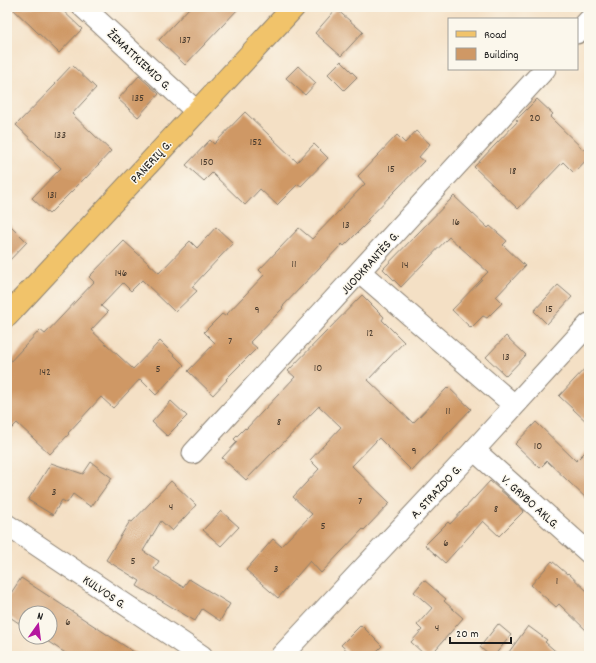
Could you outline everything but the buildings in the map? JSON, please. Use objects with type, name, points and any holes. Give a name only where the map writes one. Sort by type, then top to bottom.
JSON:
[{"type":"main road","name":"PANERIŲ G.","points":[[7,316],[294,7]]},
{"type":"street","name":"ŽEMAITKIEMIO G.","points":[[83,7],[196,111]]},
{"type":"street","points":[[578,32],[589,20]]},
{"type":"street","name":"JUODKRANTĖS G.","points":[[193,453],[544,70]]},
{"type":"street","points":[[360,272],[514,405]]},
{"type":"street","name":"A. STRAZDO G.","points":[[281,656],[474,450],[589,324]]},
{"type":"street","name":"V. GRYBO AKLG.","points":[[474,450],[589,553]]},
{"type":"street","name":"KULVOS G.","points":[[7,525],[202,656]]}]
